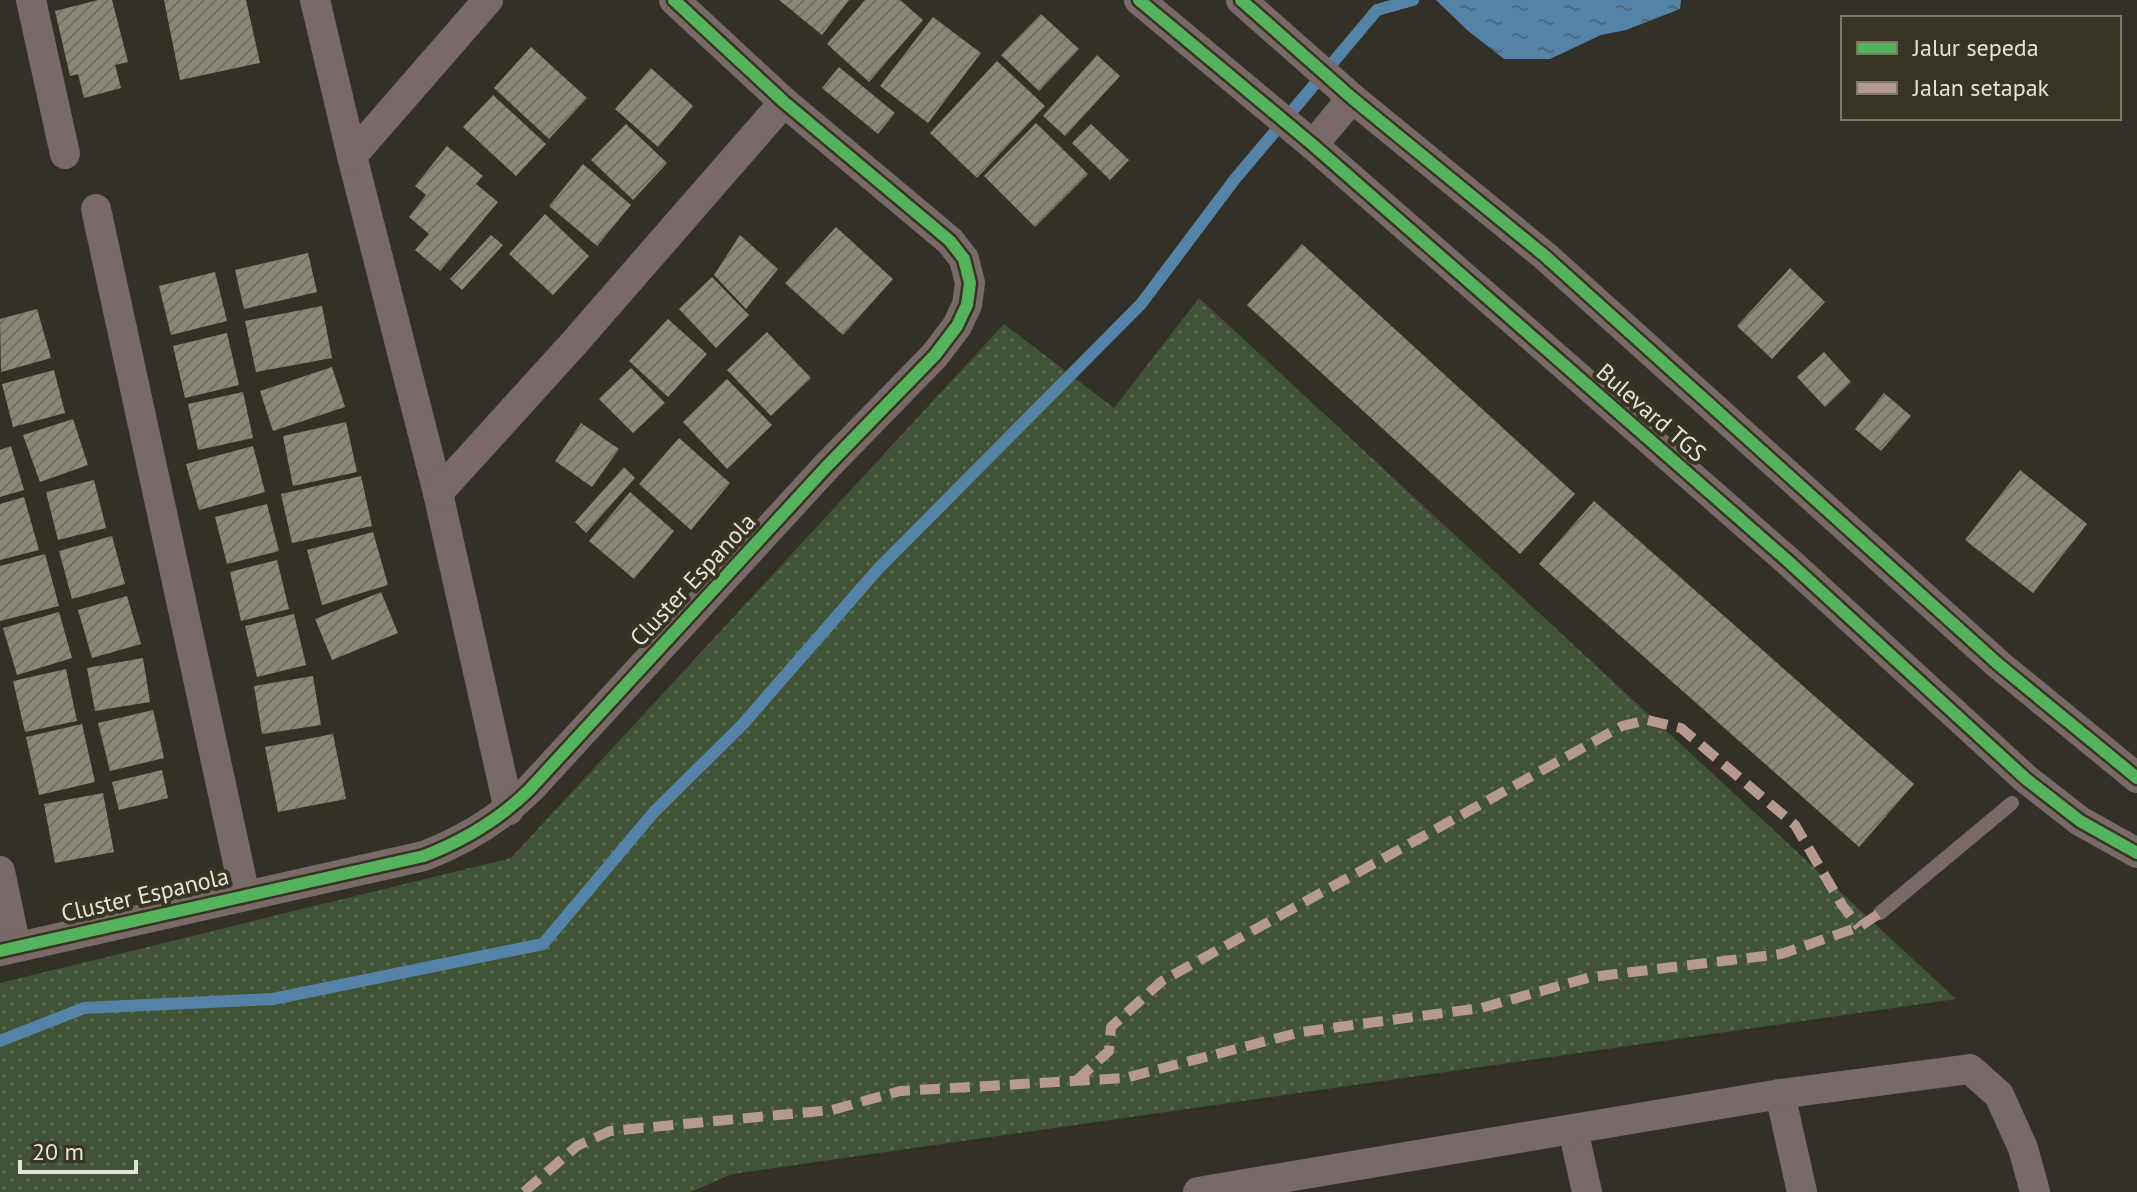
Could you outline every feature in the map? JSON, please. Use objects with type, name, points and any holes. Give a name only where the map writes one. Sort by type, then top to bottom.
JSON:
[{"type":"street","points":[[31,0],[65,154]]},
{"type":"street","points":[[315,0],[438,493],[509,810]]},
{"type":"street","points":[[352,156],[488,0]]},
{"type":"street","name":"Cluster Espanola","points":[[8,949],[424,856],[470,835],[509,810],[827,466],[935,355],[957,326],[967,305],[970,283],[964,259],[950,241],[784,102],[674,0]]},
{"type":"street","name":"Bulevard TGS","points":[[1139,0],[1305,139],[1789,562],[2026,779],[2080,821],[2137,853]]},
{"type":"street","name":"Bulevard TGS","points":[[1241,0],[1326,77],[1545,256],[1998,664],[2137,778]]},
{"type":"street","points":[[1305,139],[1352,98]]},
{"type":"street","points":[[438,493],[575,342],[784,102]]},
{"type":"street","points":[[96,209],[245,895]]},
{"type":"street","points":[[0,871],[8,949]]},
{"type":"street","points":[[1198,1192],[1370,1178],[1573,1129],[1780,1094],[1970,1069],[1999,1095],[2023,1148],[2035,1192]]},
{"type":"street","points":[[1780,1094],[1802,1192]]},
{"type":"street","points":[[1573,1129],[1587,1192]]},
{"type":"lane","points":[[1880,913],[2012,803]]},
{"type":"green space","points":[[1199,298],[1956,999],[732,1174],[691,1192],[0,1192],[0,983],[511,858],[1004,324],[1114,408]]},
{"type":"water","points":[[1436,0],[1681,0],[1680,9],[1626,30],[1601,35],[1550,59],[1504,59]]},
{"type":"building","points":[[98,0],[112,0],[128,62],[115,65],[121,88],[84,98],[78,74],[70,76],[55,11]]},
{"type":"building","points":[[164,0],[246,0],[260,63],[180,80]]},
{"type":"building","points":[[779,0],[849,0],[822,35]]},
{"type":"building","points":[[865,0],[900,0],[923,20],[869,82],[827,44]]},
{"type":"building","points":[[1041,14],[1079,49],[1039,91],[1001,55]]},
{"type":"building","points":[[933,17],[981,53],[928,123],[880,86]]},
{"type":"building","points":[[531,47],[587,98],[549,139],[494,88]]},
{"type":"building","points":[[1097,55],[1120,76],[1065,136],[1043,116]]},
{"type":"building","points":[[997,61],[1045,106],[977,178],[930,133]]},
{"type":"building","points":[[839,67],[895,113],[878,134],[822,88]]},
{"type":"building","points":[[651,68],[693,106],[658,147],[615,109]]},
{"type":"building","points":[[493,95],[546,144],[516,176],[463,127]]},
{"type":"building","points":[[1036,123],[1088,174],[1035,227],[984,176]]},
{"type":"building","points":[[626,124],[667,163],[633,200],[591,160]]},
{"type":"building","points":[[1091,124],[1129,160],[1110,180],[1072,143]]},
{"type":"building","points":[[447,146],[483,176],[476,184],[498,202],[440,271],[415,250],[429,234],[409,217],[426,195],[415,186]]},
{"type":"building","points":[[583,164],[631,205],[597,246],[549,206]]},
{"type":"building","points":[[545,214],[589,256],[553,295],[509,254]]},
{"type":"building","points":[[836,227],[893,279],[843,335],[785,283]]},
{"type":"building","points":[[491,235],[503,245],[462,290],[450,279]]},
{"type":"building","points":[[740,235],[778,269],[746,309],[714,275]]},
{"type":"building","points":[[1302,244],[1575,494],[1520,554],[1247,305]]},
{"type":"building","points":[[308,253],[317,292],[244,309],[235,270]]},
{"type":"building","points":[[1790,268],[1825,302],[1772,359],[1737,326]]},
{"type":"building","points":[[215,272],[227,321],[171,335],[159,286]]},
{"type":"building","points":[[712,277],[749,315],[716,348],[679,309]]},
{"type":"building","points":[[322,306],[332,358],[256,372],[245,321]]},
{"type":"building","points":[[37,309],[51,358],[1,372],[0,319]]},
{"type":"building","points":[[668,319],[707,354],[668,397],[629,361]]},
{"type":"building","points":[[767,332],[811,378],[771,416],[727,370]]},
{"type":"building","points":[[227,333],[239,385],[185,398],[173,346]]},
{"type":"building","points":[[1824,352],[1851,382],[1825,407],[1797,377]]},
{"type":"building","points":[[332,367],[345,407],[273,431],[260,391]]},
{"type":"building","points":[[631,368],[665,403],[633,433],[599,399]]},
{"type":"building","points":[[54,370],[65,413],[13,427],[2,384]]},
{"type":"building","points":[[727,379],[772,425],[727,469],[683,422]]},
{"type":"building","points":[[243,392],[253,438],[198,450],[188,404]]},
{"type":"building","points":[[1884,393],[1911,416],[1881,451],[1855,429]]},
{"type":"building","points":[[73,419],[88,465],[40,482],[23,435]]},
{"type":"building","points":[[346,422],[357,472],[293,486],[283,436]]},
{"type":"building","points":[[581,423],[619,449],[592,487],[555,461]]},
{"type":"building","points":[[679,438],[730,483],[691,530],[639,484]]},
{"type":"building","points":[[11,446],[24,490],[0,497],[0,450]]},
{"type":"building","points":[[253,446],[265,492],[199,510],[186,464]]},
{"type":"building","points":[[624,467],[635,478],[586,533],[575,522]]},
{"type":"building","points":[[2020,470],[2087,524],[2033,593],[1965,540]]},
{"type":"building","points":[[361,476],[372,526],[292,543],[281,494]]},
{"type":"building","points":[[94,480],[106,528],[58,540],[46,492]]},
{"type":"building","points":[[630,492],[674,531],[634,579],[589,541]]},
{"type":"building","points":[[24,497],[39,550],[0,560],[0,504]]},
{"type":"building","points":[[1594,501],[1914,784],[1859,847],[1539,564]]},
{"type":"building","points":[[267,504],[279,551],[227,564],[215,517]]},
{"type":"building","points":[[373,532],[388,585],[322,605],[307,550]]},
{"type":"building","points":[[112,536],[125,584],[72,599],[59,551]]},
{"type":"building","points":[[45,554],[59,606],[0,621],[0,566]]},
{"type":"building","points":[[277,560],[289,609],[241,621],[230,572]]},
{"type":"building","points":[[381,592],[398,633],[332,660],[315,619]]},
{"type":"building","points":[[127,596],[141,644],[92,658],[78,610]]},
{"type":"building","points":[[59,612],[72,658],[17,675],[3,628]]},
{"type":"building","points":[[294,614],[306,665],[257,677],[245,626]]},
{"type":"building","points":[[143,658],[150,702],[95,711],[87,668]]},
{"type":"building","points":[[66,669],[77,721],[25,732],[13,681]]},
{"type":"building","points":[[313,676],[321,725],[262,734],[254,686]]},
{"type":"building","points":[[153,710],[164,758],[110,771],[98,723]]},
{"type":"building","points":[[82,724],[95,782],[39,795],[26,737]]},
{"type":"building","points":[[333,734],[346,799],[278,812],[265,747]]},
{"type":"building","points":[[162,770],[168,798],[119,810],[112,782]]},
{"type":"building","points":[[103,793],[114,852],[55,863],[44,804]]},
{"type":"waterway","points":[[0,1041],[84,1008],[273,999],[543,944],[654,812],[743,724],[878,569],[1141,304],[1235,179],[1377,10],[1413,0]]},
{"type":"marked path","points":[[1076,1081],[1109,1051],[1111,1027],[1162,981],[1622,726],[1647,720],[1681,728],[1795,825],[1842,905],[1859,927]]},
{"type":"marked path","points":[[524,1192],[577,1146],[610,1131],[832,1110],[900,1091],[1125,1078],[1301,1032],[1481,1008],[1591,977],[1781,954],[1859,927],[1880,913]]},
{"type":"cycle path","points":[[0,951],[424,856],[481,828],[530,789],[827,466],[935,355],[957,326],[967,305],[970,283],[964,259],[950,241],[784,102],[674,0]]},
{"type":"cycle path","points":[[1139,0],[1313,145],[1789,562],[2026,779],[2080,821],[2137,853]]},
{"type":"cycle path","points":[[1241,0],[1352,98],[1545,256],[1998,664],[2137,778]]}]
